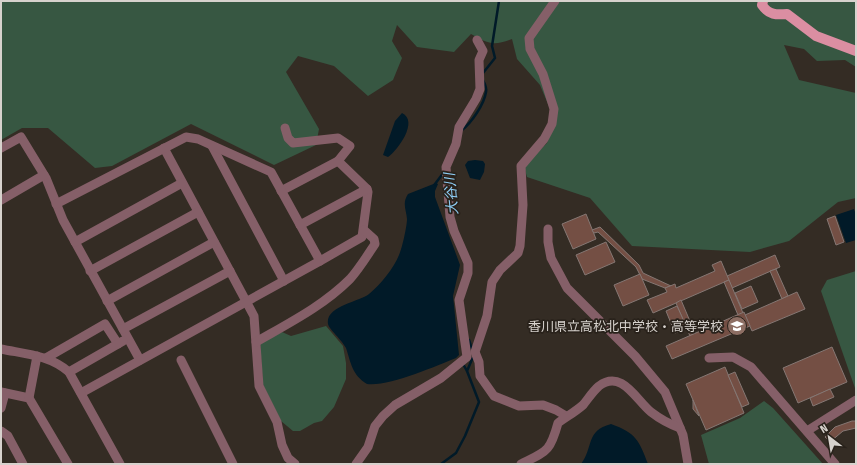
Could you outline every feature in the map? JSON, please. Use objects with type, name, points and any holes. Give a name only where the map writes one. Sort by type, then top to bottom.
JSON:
[{"type":"main road","points":[[763,1],[762,5],[768,12],[776,15],[787,14],[816,36],[856,51]]},
{"type":"street","points":[[356,464],[368,446],[375,426],[383,416],[395,405],[441,378],[475,352],[487,316],[492,282],[500,270],[518,253],[520,246],[522,205],[521,166],[544,140],[552,124],[554,109],[543,74],[530,50],[529,38],[555,1]]},
{"type":"street","points":[[467,357],[459,300],[468,273],[468,263],[454,231],[450,217],[446,167],[456,144],[459,127],[476,99],[480,89],[480,60],[483,50],[477,40]]},
{"type":"street","points":[[281,191],[338,161],[350,146],[338,138],[293,143],[288,138],[285,128]]},
{"type":"street","points":[[1,148],[21,137],[44,175],[56,204],[90,271],[140,360]]},
{"type":"street","points":[[56,204],[186,137],[198,139],[270,172],[320,261]]},
{"type":"street","points":[[212,146],[284,281]]},
{"type":"street","points":[[164,148],[254,316],[259,386],[277,422],[282,445],[288,458],[295,464]]},
{"type":"street","points":[[338,161],[367,189]]},
{"type":"street","points":[[1,200],[44,175]]},
{"type":"street","points":[[75,242],[182,183]]},
{"type":"street","points":[[300,225],[367,189]]},
{"type":"street","points":[[81,393],[362,237],[364,230],[367,189]]},
{"type":"street","points":[[90,271],[198,212]]},
{"type":"street","points":[[548,229],[548,242],[551,258],[567,288],[650,373],[665,392],[680,428],[688,464]]},
{"type":"street","points":[[256,342],[307,313],[331,296],[350,278],[375,244],[374,239],[364,230]]},
{"type":"street","points":[[107,301],[214,242]]},
{"type":"street","points":[[123,330],[230,271]]},
{"type":"street","points":[[29,398],[42,357],[105,324],[118,344]]},
{"type":"street","points":[[68,372],[128,338]]},
{"type":"street","points":[[1,349],[42,357],[61,365],[68,372],[81,393],[120,464]]},
{"type":"street","points":[[475,352],[479,362],[480,376],[494,396],[519,406],[544,404],[566,416]]},
{"type":"street","points":[[709,358],[733,357],[750,367],[835,464]]},
{"type":"street","points":[[181,360],[232,464]]},
{"type":"street","points":[[521,464],[548,449],[553,443],[558,423],[579,408],[598,386],[613,381],[629,387],[649,410],[667,423],[680,428]]},
{"type":"street","points":[[1,408],[3,392],[29,398],[68,464]]},
{"type":"street","points":[[807,432],[856,400]]},
{"type":"street","points":[[1,431],[8,436],[23,464]]},
{"type":"green space","points":[[1,1],[856,1],[856,67],[845,60],[817,61],[804,49],[784,45],[799,80],[856,93],[856,198],[838,202],[789,241],[750,252],[632,246],[590,198],[527,177],[524,166],[547,143],[555,121],[540,85],[517,59],[512,39],[500,43],[491,43],[471,34],[454,52],[417,47],[397,25],[392,41],[402,58],[393,80],[368,96],[334,66],[298,56],[286,72],[319,129],[316,145],[274,165],[191,124],[112,166],[95,168],[48,128],[22,128],[1,140]]},
{"type":"green space","points":[[856,271],[856,391],[821,291],[827,280]]},
{"type":"green space","points":[[326,326],[343,346],[346,363],[346,379],[334,407],[322,421],[314,423],[300,431],[293,431],[281,421],[263,385],[260,343],[282,332],[291,336]]},
{"type":"green space","points":[[764,401],[773,408],[823,464],[709,464],[701,435],[740,418]]},
{"type":"water","points":[[402,113],[407,117],[408,129],[397,148],[388,157],[383,155],[395,121]]},
{"type":"water","points":[[468,161],[483,161],[485,164],[484,172],[480,180],[470,178],[465,165]]},
{"type":"water","points":[[436,183],[438,184],[435,191],[435,197],[460,265],[453,296],[459,355],[456,358],[412,375],[387,382],[367,384],[355,373],[346,348],[329,326],[328,318],[337,309],[369,294],[386,276],[397,260],[403,243],[407,222],[405,206],[406,197],[408,194]]},
{"type":"water","points":[[854,209],[856,215],[856,240],[846,243],[836,215]]},
{"type":"water","points":[[611,424],[619,427],[636,438],[648,464],[581,464],[588,452],[591,440],[597,431]]},
{"type":"building","points":[[586,214],[596,239],[573,249],[562,224]]},
{"type":"building","points":[[835,216],[844,242],[836,245],[827,219]]},
{"type":"building","points":[[600,227],[639,265],[643,273],[671,286],[665,288],[642,279],[636,267],[598,232],[594,233],[592,230]]},
{"type":"building","points":[[606,242],[615,262],[585,275],[576,255]]},
{"type":"building","points":[[775,255],[780,267],[732,288],[727,276]]},
{"type":"building","points":[[721,261],[729,280],[653,313],[647,300],[667,292],[665,288],[675,284],[676,288],[715,271],[712,265]]},
{"type":"building","points":[[776,269],[788,296],[782,299],[770,271]]},
{"type":"building","points":[[640,274],[649,295],[623,306],[614,285]]},
{"type":"building","points":[[729,280],[743,313],[738,315],[724,282]]},
{"type":"building","points":[[751,286],[758,302],[742,309],[735,293]]},
{"type":"building","points":[[797,292],[805,309],[752,331],[745,315]]},
{"type":"building","points":[[681,300],[695,333],[690,336],[676,303]]},
{"type":"building","points":[[677,306],[687,328],[675,333],[666,311]]},
{"type":"building","points":[[744,312],[750,326],[672,359],[666,346]]},
{"type":"building","points":[[832,347],[847,382],[798,403],[783,368]]},
{"type":"building","points":[[725,367],[744,413],[706,430],[686,384]]},
{"type":"building","points":[[735,372],[749,404],[742,407],[728,375]]},
{"type":"building","points":[[830,389],[834,397],[813,406],[810,398]]},
{"type":"building","points":[[693,400],[699,416],[693,409]]},
{"type":"building","points":[[856,421],[856,428],[843,431],[830,442],[825,437],[835,427]]},
{"type":"waterway","name":"大谷川","points":[[483,73],[495,58],[492,46],[499,1]]},
{"type":"waterway","name":"大谷川","points":[[462,130],[473,118],[483,102],[486,91],[486,86],[483,80]]},
{"type":"waterway","points":[[435,184],[444,172]]},
{"type":"waterway","name":"大谷川","points":[[469,340],[472,349]]},
{"type":"waterway","points":[[441,464],[456,453],[465,436],[479,402],[467,371],[473,357]]},
{"type":"waterway","points":[[463,364],[467,371]]},
{"type":"place","name":"香川県立高松北中学校・高等学校","points":[[737,326]]}]
